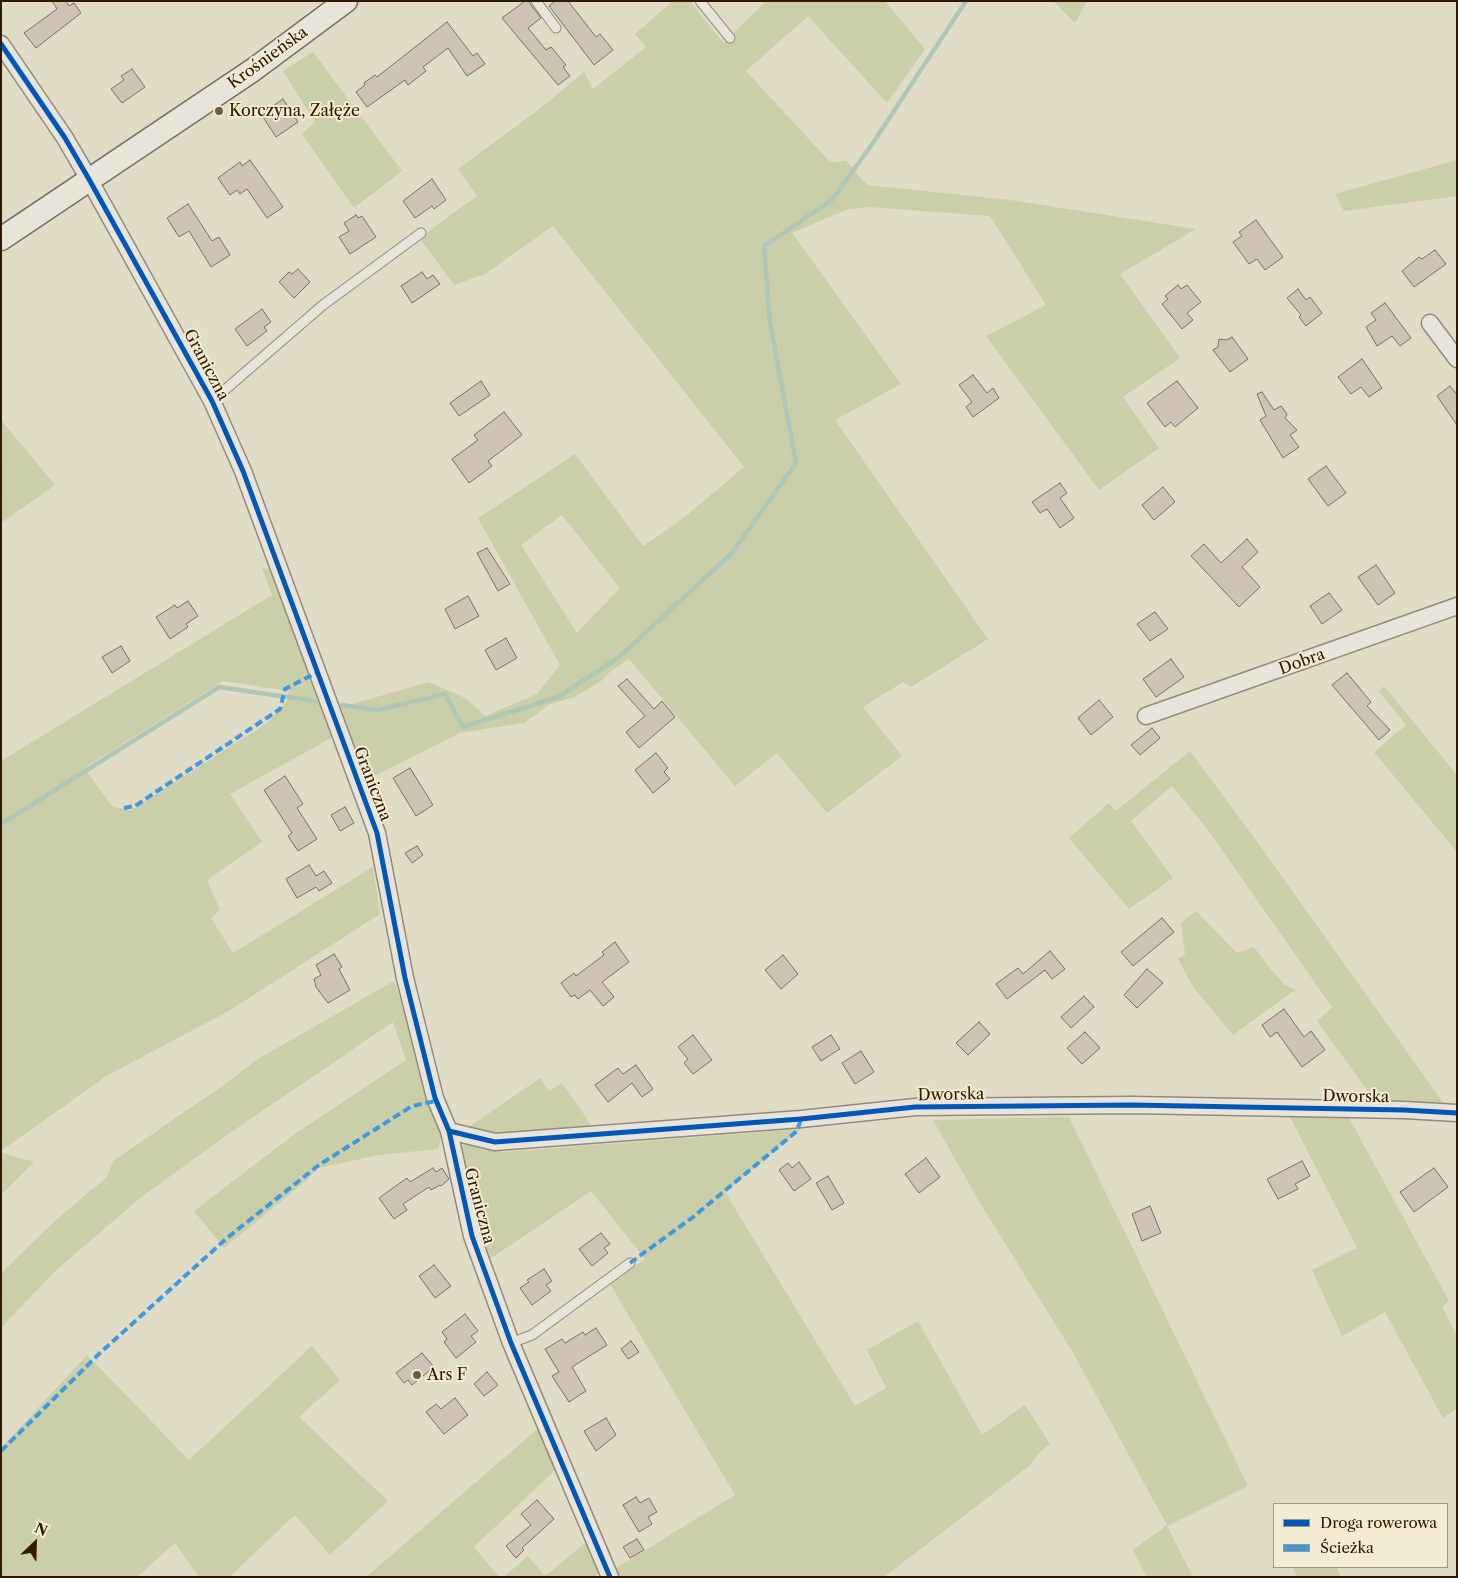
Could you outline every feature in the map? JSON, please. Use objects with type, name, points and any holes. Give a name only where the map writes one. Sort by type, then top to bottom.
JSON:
[{"type":"main road","name":"Krośnieńska","points":[[1,239],[253,70],[344,2]]},
{"type":"street","name":"Graniczna","points":[[1,44],[65,138],[90,181],[212,401],[243,471],[378,833],[405,978],[434,1098],[448,1131],[472,1236],[511,1343],[610,1577]]},
{"type":"street","points":[[1430,323],[1457,359]]},
{"type":"street","name":"Dobra","points":[[1146,716],[1457,606]]},
{"type":"street","name":"Dworska","points":[[448,1131],[495,1142],[801,1119],[916,1107],[1132,1105],[1404,1110],[1457,1113]]},
{"type":"lane","points":[[536,1],[556,28]]},
{"type":"lane","points":[[700,1],[730,38]]},
{"type":"lane","points":[[212,401],[323,305],[421,233]]},
{"type":"lane","points":[[511,1343],[532,1335],[630,1263]]},
{"type":"green space","points":[[673,1],[690,1],[723,43],[766,1],[885,1],[925,49],[887,103],[808,16],[746,71],[830,162],[846,161],[867,185],[1010,200],[1196,229],[1120,274],[1180,358],[1123,397],[1159,448],[1099,490],[986,336],[1046,305],[990,216],[869,207],[846,210],[792,233],[901,384],[835,420],[988,639],[911,687],[903,682],[863,707],[902,756],[827,813],[777,753],[735,786],[629,659],[610,672],[600,682],[575,697],[550,704],[524,723],[460,733],[365,781],[356,758],[364,752],[354,747],[338,708],[429,682],[465,698],[486,716],[537,694],[560,665],[478,518],[575,454],[643,546],[681,520],[744,467],[553,226],[485,274],[454,285],[421,240],[430,230],[477,196],[458,169],[542,107],[584,72],[593,89],[646,47],[635,34]],"holes":[[[562,515],[620,588],[577,633],[521,545]]]},
{"type":"green space","points":[[1053,1],[1087,1],[1075,23]]},
{"type":"green space","points":[[313,52],[402,171],[354,208],[302,134],[315,122],[283,71]]},
{"type":"green space","points":[[1457,160],[1457,196],[1344,211],[1335,194]]},
{"type":"green space","points":[[1,420],[55,485],[1,523]]},
{"type":"green space","points":[[273,568],[335,736],[230,794],[262,842],[207,880],[220,910],[211,918],[233,953],[373,867],[380,914],[227,1012],[108,1075],[1,1151],[1,761],[272,595],[262,569]],"holes":[[[223,681],[289,691],[286,702],[267,723],[130,811],[112,806],[84,768]]]},
{"type":"green space","points":[[1384,686],[1457,775],[1457,852],[1374,752],[1406,725],[1379,691]]},
{"type":"green space","points":[[1190,751],[1444,1104],[1375,1101],[1317,1021],[1332,1007],[1208,830],[1172,786],[1131,821],[1173,878],[1129,909],[1069,838],[1109,803],[1116,811]]},
{"type":"green space","points":[[1196,911],[1237,953],[1254,947],[1284,984],[1295,990],[1233,1035],[1194,988],[1178,959],[1185,954],[1181,923]]},
{"type":"green space","points":[[394,981],[407,1018],[431,1110],[442,1134],[438,1149],[379,1155],[318,1168],[307,1180],[224,1248],[194,1211],[296,1133],[406,1060],[393,1022],[227,1135],[140,1198],[54,1272],[1,1328],[1,1273],[55,1221],[107,1177],[113,1161],[224,1085],[256,1060]]},
{"type":"green space","points":[[540,1078],[549,1091],[562,1083],[592,1126],[499,1134],[469,1127]]},
{"type":"green space","points":[[1288,1113],[1348,1116],[1449,1301],[1442,1307],[1457,1336],[1457,1408],[1443,1418],[1385,1312],[1342,1336],[1312,1270],[1357,1248]]},
{"type":"green space","points":[[1069,1117],[1248,1486],[1167,1526],[1193,1577],[1147,1577],[1133,1550],[1167,1525],[1072,1351],[980,1203],[933,1120]]},
{"type":"green space","points":[[801,1129],[725,1192],[855,1406],[886,1388],[867,1350],[918,1321],[982,1435],[1025,1405],[1050,1444],[1039,1453],[1029,1466],[884,1577],[617,1577],[613,1570],[735,1495],[610,1284],[645,1259],[591,1191],[487,1261],[457,1156],[461,1146],[467,1145],[505,1152]]},
{"type":"green space","points":[[1,1153],[34,1162],[1,1195]]},
{"type":"green space","points":[[312,1346],[340,1380],[299,1417],[388,1501],[330,1555],[295,1515],[229,1577],[199,1577],[175,1543],[137,1577],[1,1577],[1,1448],[87,1355],[189,1460]]},
{"type":"green space","points":[[540,1427],[557,1468],[474,1547],[499,1577],[366,1577]]},
{"type":"green space","points":[[589,1540],[603,1570],[595,1577],[504,1577],[528,1556],[545,1576]]},
{"type":"green space","points":[[1292,1568],[1336,1568],[1341,1577],[1297,1577]]},
{"type":"building","points":[[52,1],[66,1],[69,6],[74,3],[81,13],[36,48],[24,33],[57,9]]},
{"type":"building","points":[[525,1],[528,1],[541,18],[528,28],[546,50],[551,47],[566,65],[563,67],[570,76],[558,85],[502,18]]},
{"type":"building","points":[[555,1],[568,1],[596,37],[600,34],[613,50],[594,65],[549,6]]},
{"type":"building","points":[[447,22],[473,56],[477,53],[485,64],[467,76],[448,48],[423,67],[426,71],[408,85],[405,80],[367,107],[356,92],[365,85],[364,83],[375,75],[377,77]]},
{"type":"building","points":[[132,69],[145,87],[122,103],[111,89],[124,80],[121,76]]},
{"type":"building","points":[[283,99],[298,122],[276,137],[261,114]]},
{"type":"building","points":[[250,160],[283,207],[267,218],[247,189],[240,194],[237,190],[230,195],[218,178],[240,162],[242,166]]},
{"type":"building","points":[[432,179],[446,200],[434,209],[432,206],[415,218],[403,201]]},
{"type":"building","points":[[188,204],[212,241],[219,237],[230,255],[211,267],[189,231],[179,237],[167,218]]},
{"type":"building","points":[[356,215],[358,218],[362,216],[376,237],[350,254],[339,237],[349,231],[344,223]]},
{"type":"building","points":[[1256,220],[1283,257],[1265,270],[1257,259],[1249,264],[1233,242],[1242,236],[1239,232]]},
{"type":"building","points":[[1435,250],[1446,264],[1414,287],[1402,271],[1419,257],[1422,259]]},
{"type":"building","points":[[298,269],[310,282],[294,298],[279,282],[289,272],[292,274]]},
{"type":"building","points":[[422,272],[427,279],[433,275],[440,284],[412,303],[401,286]]},
{"type":"building","points":[[1178,285],[1181,289],[1187,285],[1201,302],[1187,313],[1193,320],[1182,329],[1162,304],[1168,299],[1165,296]]},
{"type":"building","points":[[1298,289],[1306,300],[1310,297],[1322,313],[1306,326],[1299,317],[1301,315],[1287,298]]},
{"type":"building","points":[[1385,303],[1411,338],[1400,346],[1392,336],[1377,346],[1366,327],[1376,320],[1371,313]]},
{"type":"building","points":[[262,309],[271,322],[264,327],[267,331],[247,346],[235,329]]},
{"type":"building","points":[[1232,337],[1248,359],[1230,372],[1213,350],[1218,347],[1219,339],[1227,340]]},
{"type":"building","points":[[1362,359],[1382,388],[1369,397],[1361,387],[1351,394],[1338,377]]},
{"type":"building","points":[[973,375],[987,393],[993,388],[999,398],[973,417],[966,407],[972,402],[959,385]]},
{"type":"building","points":[[481,381],[490,395],[459,416],[450,403]]},
{"type":"building","points":[[1177,381],[1198,408],[1175,427],[1171,422],[1165,427],[1147,403]]},
{"type":"building","points":[[1450,386],[1457,395],[1457,425],[1437,396]]},
{"type":"building","points":[[1262,392],[1274,410],[1281,406],[1287,414],[1285,418],[1297,430],[1290,435],[1299,447],[1283,458],[1260,420],[1266,416],[1257,394]]},
{"type":"building","points":[[504,412],[522,435],[488,461],[492,466],[469,483],[452,459],[478,440],[474,435]]},
{"type":"building","points":[[1326,466],[1346,493],[1328,506],[1308,479]]},
{"type":"building","points":[[1060,483],[1067,493],[1060,498],[1074,518],[1060,528],[1047,509],[1040,513],[1032,502]]},
{"type":"building","points":[[1163,487],[1175,502],[1154,520],[1142,505]]},
{"type":"building","points":[[1247,539],[1258,552],[1242,567],[1260,587],[1239,607],[1191,556],[1204,544],[1221,563]]},
{"type":"building","points":[[487,548],[510,584],[498,591],[477,553]]},
{"type":"building","points":[[1376,565],[1395,593],[1378,605],[1358,577]]},
{"type":"building","points":[[1329,593],[1342,610],[1322,624],[1310,606]]},
{"type":"building","points":[[468,596],[479,616],[455,629],[445,609]]},
{"type":"building","points":[[188,601],[198,616],[186,624],[188,627],[170,639],[156,617],[175,605],[177,608]]},
{"type":"building","points":[[1155,612],[1168,629],[1150,641],[1137,624]]},
{"type":"building","points":[[506,638],[517,658],[496,670],[485,650]]},
{"type":"building","points":[[121,646],[130,661],[112,673],[102,657]]},
{"type":"building","points":[[1171,659],[1184,677],[1156,697],[1143,679]]},
{"type":"building","points":[[1347,673],[1371,702],[1367,706],[1390,730],[1379,740],[1332,685]]},
{"type":"building","points":[[627,679],[654,709],[662,701],[675,717],[639,748],[626,732],[645,716],[618,686]]},
{"type":"building","points":[[1099,700],[1113,717],[1091,735],[1078,718]]},
{"type":"building","points":[[1152,728],[1160,738],[1140,755],[1131,745]]},
{"type":"building","points":[[656,753],[668,768],[664,772],[670,779],[653,793],[635,770]]},
{"type":"building","points":[[410,768],[433,805],[416,816],[393,778]]},
{"type":"building","points":[[285,776],[303,804],[297,808],[317,839],[298,851],[288,836],[292,833],[264,790]]},
{"type":"building","points":[[345,807],[354,823],[340,831],[331,815]]},
{"type":"building","points":[[417,846],[423,855],[412,863],[405,853]]},
{"type":"building","points":[[309,865],[316,876],[324,871],[332,883],[319,891],[316,887],[297,898],[286,879]]},
{"type":"building","points":[[1162,918],[1174,932],[1133,966],[1121,952]]},
{"type":"building","points":[[615,942],[629,962],[602,982],[614,997],[603,1006],[590,990],[578,999],[575,995],[571,997],[561,983],[574,973],[576,976],[604,955],[602,952]]},
{"type":"building","points":[[1050,951],[1065,969],[1052,979],[1045,970],[1007,999],[996,984],[1018,968],[1023,974]]},
{"type":"building","points":[[334,954],[342,967],[339,969],[350,990],[328,1003],[316,987],[314,979],[321,975],[316,965]]},
{"type":"building","points":[[783,955],[798,974],[781,989],[765,970]]},
{"type":"building","points":[[1147,969],[1163,983],[1137,1008],[1124,995]]},
{"type":"building","points":[[1084,996],[1094,1007],[1071,1028],[1061,1017]]},
{"type":"building","points":[[1284,1009],[1304,1037],[1311,1031],[1325,1050],[1302,1067],[1277,1032],[1270,1037],[1262,1025]]},
{"type":"building","points":[[979,1022],[990,1034],[968,1055],[956,1043]]},
{"type":"building","points":[[1085,1032],[1100,1048],[1082,1064],[1067,1048]]},
{"type":"building","points":[[693,1035],[712,1060],[693,1074],[684,1063],[688,1059],[678,1047]]},
{"type":"building","points":[[831,1035],[840,1049],[821,1061],[812,1047]]},
{"type":"building","points":[[861,1051],[874,1072],[855,1084],[842,1063]]},
{"type":"building","points":[[636,1065],[653,1089],[642,1097],[632,1083],[608,1102],[595,1085],[618,1068],[623,1074]]},
{"type":"building","points":[[926,1158],[940,1177],[919,1193],[905,1174]]},
{"type":"building","points":[[1302,1161],[1310,1176],[1295,1184],[1298,1189],[1278,1199],[1267,1179]]},
{"type":"building","points":[[799,1162],[811,1179],[794,1191],[779,1170],[788,1163],[792,1168]]},
{"type":"building","points":[[433,1168],[436,1172],[442,1168],[449,1179],[441,1186],[431,1190],[429,1187],[403,1204],[407,1210],[394,1219],[379,1198],[407,1178],[410,1182]]},
{"type":"building","points":[[1434,1168],[1448,1187],[1414,1212],[1400,1192]]},
{"type":"building","points":[[828,1176],[844,1203],[832,1210],[816,1183]]},
{"type":"building","points":[[1150,1206],[1161,1233],[1142,1241],[1132,1214]]},
{"type":"building","points":[[601,1233],[610,1244],[604,1248],[608,1253],[592,1266],[579,1249]]},
{"type":"building","points":[[434,1265],[451,1286],[435,1298],[419,1276]]},
{"type":"building","points":[[544,1269],[552,1281],[546,1285],[551,1291],[532,1305],[520,1288],[529,1282],[527,1280]]},
{"type":"building","points":[[465,1314],[478,1331],[471,1336],[476,1342],[456,1358],[444,1342],[447,1339],[442,1332]]},
{"type":"building","points":[[596,1328],[607,1345],[572,1367],[586,1391],[569,1402],[552,1376],[559,1372],[545,1349],[562,1339],[565,1343],[583,1332],[585,1335]]},
{"type":"building","points":[[631,1341],[639,1352],[628,1359],[621,1349]]},
{"type":"building","points":[[422,1353],[434,1367],[412,1385],[408,1380],[404,1383],[396,1373]]},
{"type":"building","points":[[487,1372],[498,1385],[484,1396],[474,1384]]},
{"type":"building","points":[[455,1398],[468,1415],[444,1434],[426,1412],[436,1404],[441,1409]]},
{"type":"building","points":[[606,1418],[616,1435],[596,1451],[584,1431]]},
{"type":"building","points":[[636,1497],[640,1503],[649,1498],[657,1512],[648,1517],[652,1524],[639,1532],[623,1505]]},
{"type":"building","points":[[537,1500],[554,1519],[522,1548],[524,1550],[516,1558],[506,1546],[531,1525],[521,1514]]},
{"type":"building","points":[[637,1539],[644,1550],[630,1558],[623,1547]]},
{"type":"waterway","points":[[342,705],[378,710],[445,694],[463,727],[558,697],[618,658],[732,553],[796,463],[770,322],[764,246],[832,200],[873,143],[966,1]]},
{"type":"waterway","points":[[1,824],[219,687],[315,701]]},
{"type":"marked path","points":[[124,808],[135,806],[280,709],[285,689],[318,672]]},
{"type":"marked path","points":[[1,1451],[100,1353],[227,1238],[319,1165],[412,1106],[436,1101]]},
{"type":"marked path","points":[[630,1263],[693,1217],[797,1131],[801,1119]]},
{"type":"cycle path","points":[[1,44],[65,138],[90,181],[212,401],[243,471],[377,833],[405,978],[435,1098],[449,1131],[472,1236],[511,1343],[610,1577]]},
{"type":"cycle path","points":[[449,1131],[495,1142],[801,1119],[915,1107],[1132,1105],[1404,1110],[1457,1113]]},
{"type":"place","name":"Korczyna, Załęże","points":[[219,111]]},
{"type":"place","name":"Ars F","points":[[417,1375]]}]
